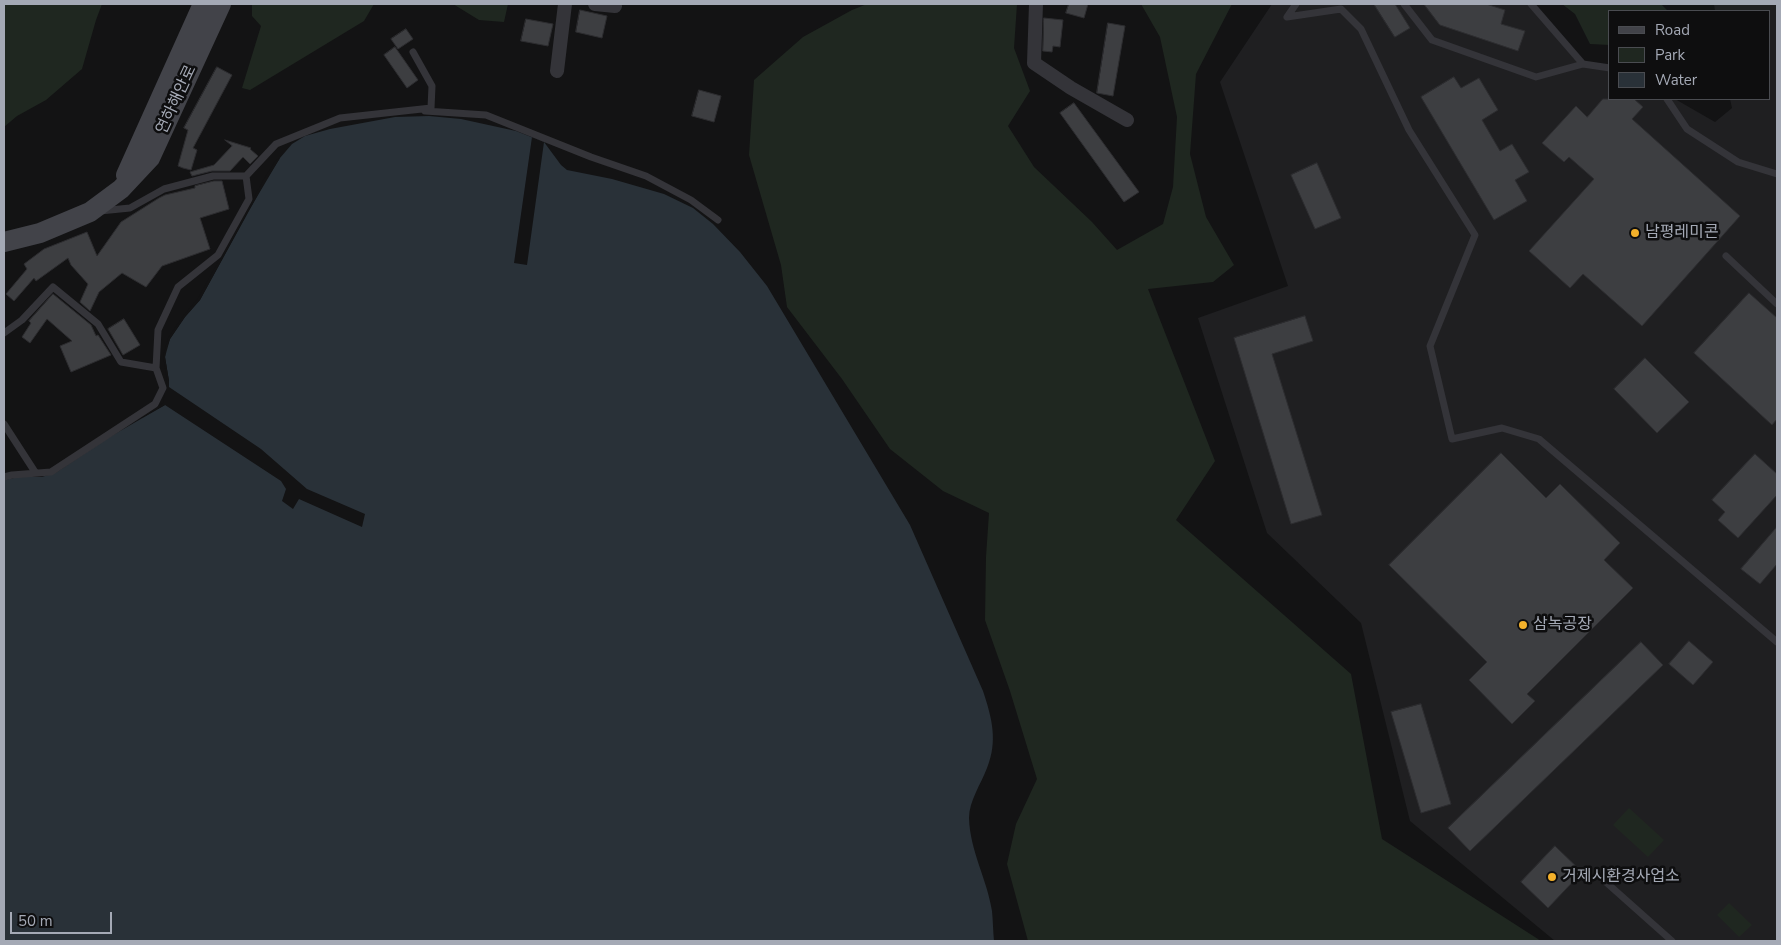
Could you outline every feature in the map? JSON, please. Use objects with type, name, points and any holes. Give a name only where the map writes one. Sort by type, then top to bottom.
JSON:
[{"type":"street","name":"연하해안로","points":[[120,188],[203,4]]},
{"type":"street","name":"연하해안로","points":[[4,242],[40,233],[90,212],[120,188],[150,158],[221,4]]},
{"type":"street","points":[[557,71],[564,4]]},
{"type":"street","points":[[595,4],[615,6]]},
{"type":"street","points":[[1036,4],[1034,63],[1071,88],[1128,120]]},
{"type":"lane","points":[[1296,4],[1287,17],[1341,9],[1361,29],[1409,130],[1475,235],[1430,346],[1452,439],[1502,428],[1539,438],[1777,642]]},
{"type":"lane","points":[[1404,4],[1432,40],[1536,77],[1583,64],[1608,68]]},
{"type":"lane","points":[[1531,4],[1583,64]]},
{"type":"lane","points":[[90,212],[130,208],[164,189],[213,176],[246,176],[276,144],[340,118],[431,108],[432,86],[413,52]]},
{"type":"lane","points":[[1668,100],[1687,129],[1738,162],[1777,174]]},
{"type":"lane","points":[[400,110],[486,115],[591,157],[646,176],[692,200],[718,220]]},
{"type":"lane","points":[[4,477],[35,472],[52,472],[155,404],[162,388],[156,368],[158,330],[178,288],[218,255],[249,199],[246,176]]},
{"type":"lane","points":[[1726,256],[1777,304]]},
{"type":"lane","points":[[4,334],[22,320],[53,287],[98,324],[121,362],[156,368]]},
{"type":"lane","points":[[4,424],[35,472]]},
{"type":"lane","points":[[1599,876],[1672,941]]},
{"type":"shaded area","points":[[1272,4],[1531,4],[1583,64],[1608,68],[1608,100],[1677,100],[1715,122],[1732,108],[1730,100],[1771,100],[1771,10],[1715,10],[1714,4],[1777,4],[1777,941],[1555,941],[1410,821],[1361,623],[1267,533],[1198,318],[1288,286],[1220,82]]},
{"type":"green space","points":[[4,4],[102,4],[82,69],[46,100],[17,116],[4,127]]},
{"type":"green space","points":[[252,4],[374,4],[364,21],[250,90],[242,88],[261,26],[252,16]]},
{"type":"green space","points":[[453,4],[508,4],[504,22],[479,20]]},
{"type":"green space","points":[[867,4],[1017,4],[1014,48],[1030,91],[1008,126],[1034,167],[1092,222],[1117,250],[1163,224],[1173,187],[1177,117],[1160,37],[1141,4],[1232,4],[1196,74],[1190,154],[1206,217],[1234,265],[1213,282],[1148,289],[1215,461],[1176,520],[1351,674],[1382,839],[1540,941],[1028,941],[1007,864],[1016,824],[1037,779],[1010,691],[985,620],[989,513],[943,491],[890,449],[842,379],[787,307],[781,265],[749,155],[754,80],[803,37],[852,10]]},
{"type":"green space","points":[[1562,4],[1661,4],[1667,10],[1608,10],[1608,45],[1590,44],[1575,14]]},
{"type":"green space","points":[[1629,808],[1664,840],[1648,857],[1613,825]]},
{"type":"green space","points":[[1729,903],[1752,925],[1739,937],[1717,915]]},
{"type":"water","points":[[429,116],[461,119],[516,131],[544,142],[567,170],[612,179],[664,194],[693,208],[713,224],[740,252],[767,286],[910,525],[983,691],[991,720],[993,739],[987,768],[971,805],[969,818],[972,842],[990,899],[994,941],[4,941],[4,480],[19,477],[42,477],[57,472],[108,438],[165,405],[169,381],[165,357],[170,339],[185,317],[200,300],[266,180],[280,158],[292,144],[305,136],[330,129],[395,117]]},
{"type":"pier","points":[[532,137],[544,142],[527,265],[514,263]]},
{"type":"pier","points":[[280,158],[200,300],[185,317],[170,339],[165,357],[169,387],[261,449],[307,489],[365,514],[362,527],[299,499],[293,509],[282,501],[286,489],[281,481],[165,405],[142,418],[141,416],[163,403],[167,381],[163,356],[168,338],[198,298],[264,179],[275,161]]},
{"type":"building","points":[[1069,4],[1088,4],[1084,18],[1066,13]]},
{"type":"building","points":[[1374,4],[1395,4],[1410,28],[1395,37]]},
{"type":"building","points":[[1424,4],[1486,4],[1505,10],[1501,24],[1525,31],[1518,51],[1440,25]]},
{"type":"building","points":[[580,10],[607,16],[602,38],[576,32]]},
{"type":"building","points":[[1044,18],[1063,20],[1060,47],[1053,46],[1052,52],[1043,51]]},
{"type":"building","points":[[526,19],[553,24],[548,46],[521,41]]},
{"type":"building","points":[[1108,23],[1125,26],[1113,96],[1097,93]]},
{"type":"building","points":[[406,29],[413,39],[398,49],[391,39]]},
{"type":"building","points":[[395,47],[418,80],[407,88],[384,55]]},
{"type":"building","points":[[217,67],[232,75],[193,148],[197,150],[191,170],[183,168],[178,166],[188,130],[184,128]]},
{"type":"building","points":[[1454,77],[1461,88],[1479,78],[1498,110],[1482,120],[1500,151],[1512,144],[1529,172],[1515,180],[1527,201],[1494,220],[1421,97]]},
{"type":"building","points":[[699,90],[721,96],[714,122],[692,116]]},
{"type":"building","name":"남평레미콘","points":[[1603,99],[1635,100],[1643,107],[1632,119],[1740,216],[1642,326],[1583,274],[1570,288],[1529,251],[1594,179],[1569,157],[1564,162],[1542,143],[1576,106],[1587,117]]},
{"type":"building","points":[[1074,103],[1139,192],[1124,202],[1060,113]]},
{"type":"building","points":[[225,140],[251,148],[258,156],[250,164],[243,157],[230,171],[212,171],[192,176],[190,172],[214,165],[232,146]]},
{"type":"building","points":[[1317,163],[1341,218],[1315,229],[1291,175]]},
{"type":"building","points":[[222,181],[229,209],[200,218],[210,249],[162,266],[146,287],[122,273],[99,292],[90,311],[80,302],[88,284],[71,265],[68,258],[36,281],[34,278],[14,301],[6,294],[27,269],[24,264],[44,249],[87,232],[97,256],[121,222],[165,195],[195,188],[195,186]]},
{"type":"building","points":[[1749,293],[1777,318],[1777,419],[1772,425],[1694,353]]},
{"type":"building","points":[[53,294],[91,325],[96,336],[98,335],[111,355],[71,372],[60,346],[72,341],[47,319],[30,343],[22,337],[31,323],[29,321]]},
{"type":"building","points":[[1305,316],[1313,341],[1272,354],[1322,515],[1291,524],[1234,338]]},
{"type":"building","points":[[124,319],[140,345],[123,355],[108,329]]},
{"type":"building","points":[[1645,358],[1689,402],[1657,433],[1614,389]]},
{"type":"building","name":"삼녹공장","points":[[1501,453],[1546,498],[1560,484],[1620,543],[1604,560],[1633,588],[1527,694],[1535,701],[1512,724],[1469,680],[1487,662],[1389,565]]},
{"type":"building","points":[[1755,454],[1777,474],[1777,495],[1738,538],[1718,520],[1725,512],[1712,500]]},
{"type":"building","points":[[1777,527],[1777,564],[1760,584],[1741,569]]},
{"type":"building","points":[[1689,641],[1713,662],[1693,685],[1669,664]]},
{"type":"building","name":"삼녹공장","points":[[1641,642],[1663,665],[1470,851],[1448,828]]},
{"type":"building","points":[[1421,704],[1451,804],[1421,813],[1391,712]]},
{"type":"building","name":"거제시환경사업소","points":[[1555,846],[1582,872],[1548,908],[1521,882]]},
{"type":"place","name":"남평레미콘","points":[[1635,233]]},
{"type":"place","name":"삼녹공장","points":[[1523,625]]},
{"type":"place","name":"거제시환경사업소","points":[[1552,877]]}]
